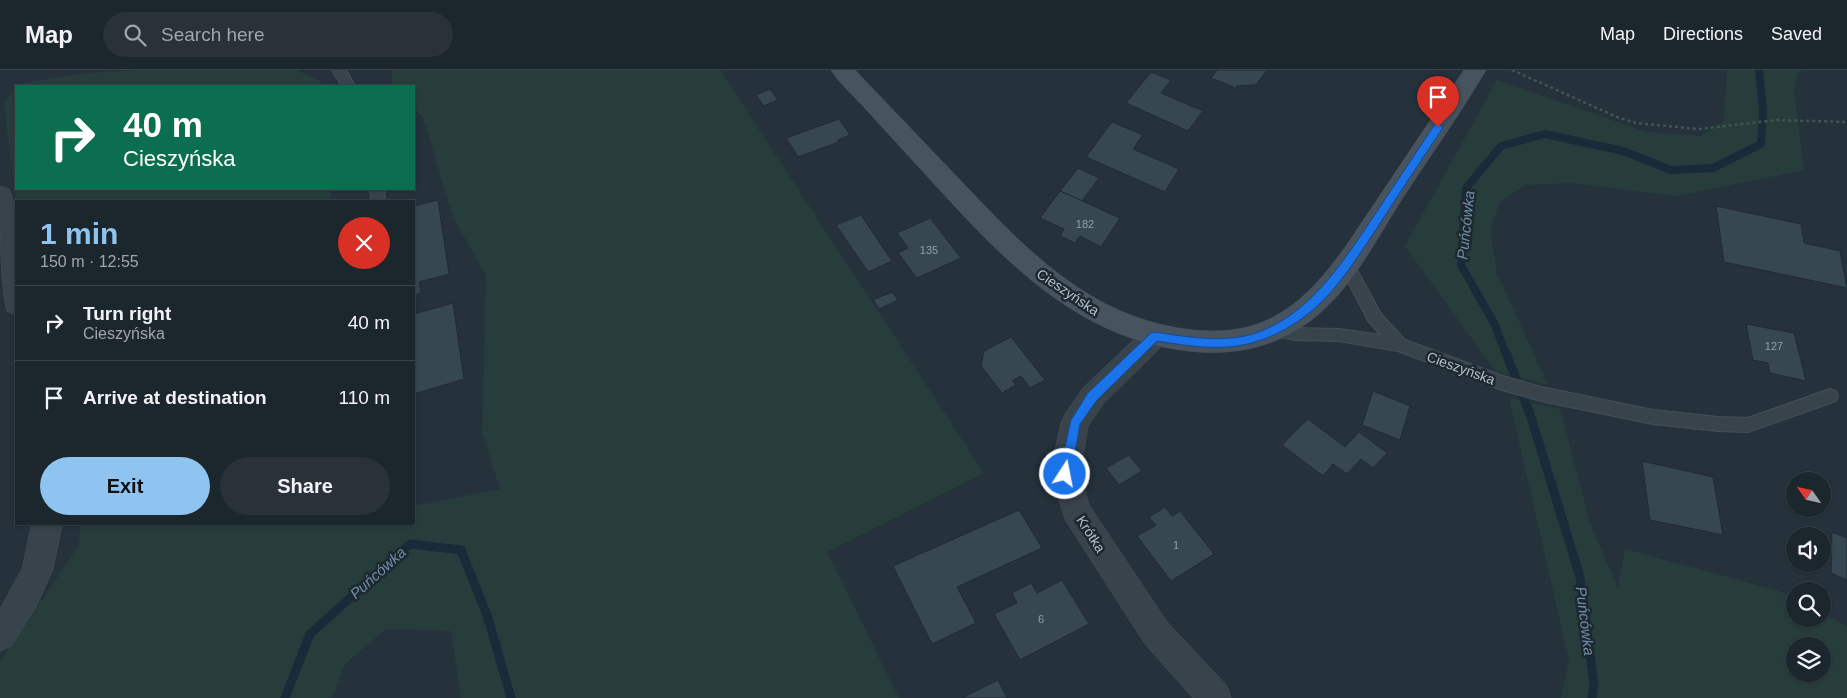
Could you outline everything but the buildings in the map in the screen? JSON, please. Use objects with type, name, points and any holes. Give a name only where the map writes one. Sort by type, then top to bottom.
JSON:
[{"type":"street","name":"Cieszyńska","points":[[842,70],[1000,238],[1054,286],[1082,304],[1116,322],[1155,336],[1190,342],[1233,342],[1254,338],[1276,330],[1310,306],[1347,265],[1475,70]]},
{"type":"street","points":[[0,195],[15,297]]},
{"type":"street","name":"Krótka","points":[[1155,336],[1092,396],[1075,423],[1065,474],[1076,511],[1156,633],[1215,698]]},
{"type":"street","points":[[0,635],[22,602],[33,578],[41,558],[47,525]]},
{"type":"lane","points":[[339,70],[349,80]]},
{"type":"lane","name":"Cieszyńska","points":[[1347,265],[1375,318],[1399,345],[1541,394],[1653,416],[1748,426],[1830,396]]},
{"type":"lane","points":[[1276,330],[1295,334],[1339,335],[1399,345]]},
{"type":"path","points":[[1512,70],[1617,117],[1636,123],[1700,129],[1777,120],[1847,122]]},
{"type":"green space","points":[[134,70],[296,70],[320,81],[323,85],[19,85],[77,74]]},
{"type":"green space","points":[[392,70],[720,70],[984,473],[827,552],[899,698],[461,698],[451,631],[386,629],[345,664],[332,698],[0,698],[0,662],[79,545],[81,525],[415,525],[415,506],[500,489],[482,433],[486,276],[453,217],[423,117],[415,111],[415,85],[392,85]]},
{"type":"green space","points":[[1727,70],[1803,70],[1798,73],[1794,89],[1804,170],[1677,196],[1569,183],[1526,185],[1500,202],[1490,229],[1497,273],[1548,385],[1495,371],[1405,246],[1497,80],[1646,132],[1701,136],[1724,121]]},
{"type":"green space","points":[[15,89],[15,190],[333,190],[329,200],[16,200],[4,103]]},
{"type":"green space","points":[[1509,398],[1560,409],[1591,526],[1618,588],[1625,549],[1779,591],[1786,594],[1786,627],[1831,627],[1831,617],[1847,626],[1847,698],[1561,698],[1569,660]]},
{"type":"waterway","name":"Puńcówka","points":[[1506,354],[1494,323],[1461,265],[1466,188],[1501,146],[1545,134],[1623,151],[1671,170],[1713,168],[1761,144],[1763,111],[1759,70]]},
{"type":"waterway","name":"Puńcówka","points":[[1506,353],[1531,417],[1580,577],[1594,684],[1592,698]]},
{"type":"waterway","name":"Puńcówka","points":[[285,698],[310,634],[410,544],[461,550],[488,618],[511,698]]},
{"type":"route","points":[[1065,474],[1075,423],[1092,396],[1155,336],[1190,342],[1233,342],[1254,338],[1276,330],[1310,306],[1347,265],[1438,127]]}]
